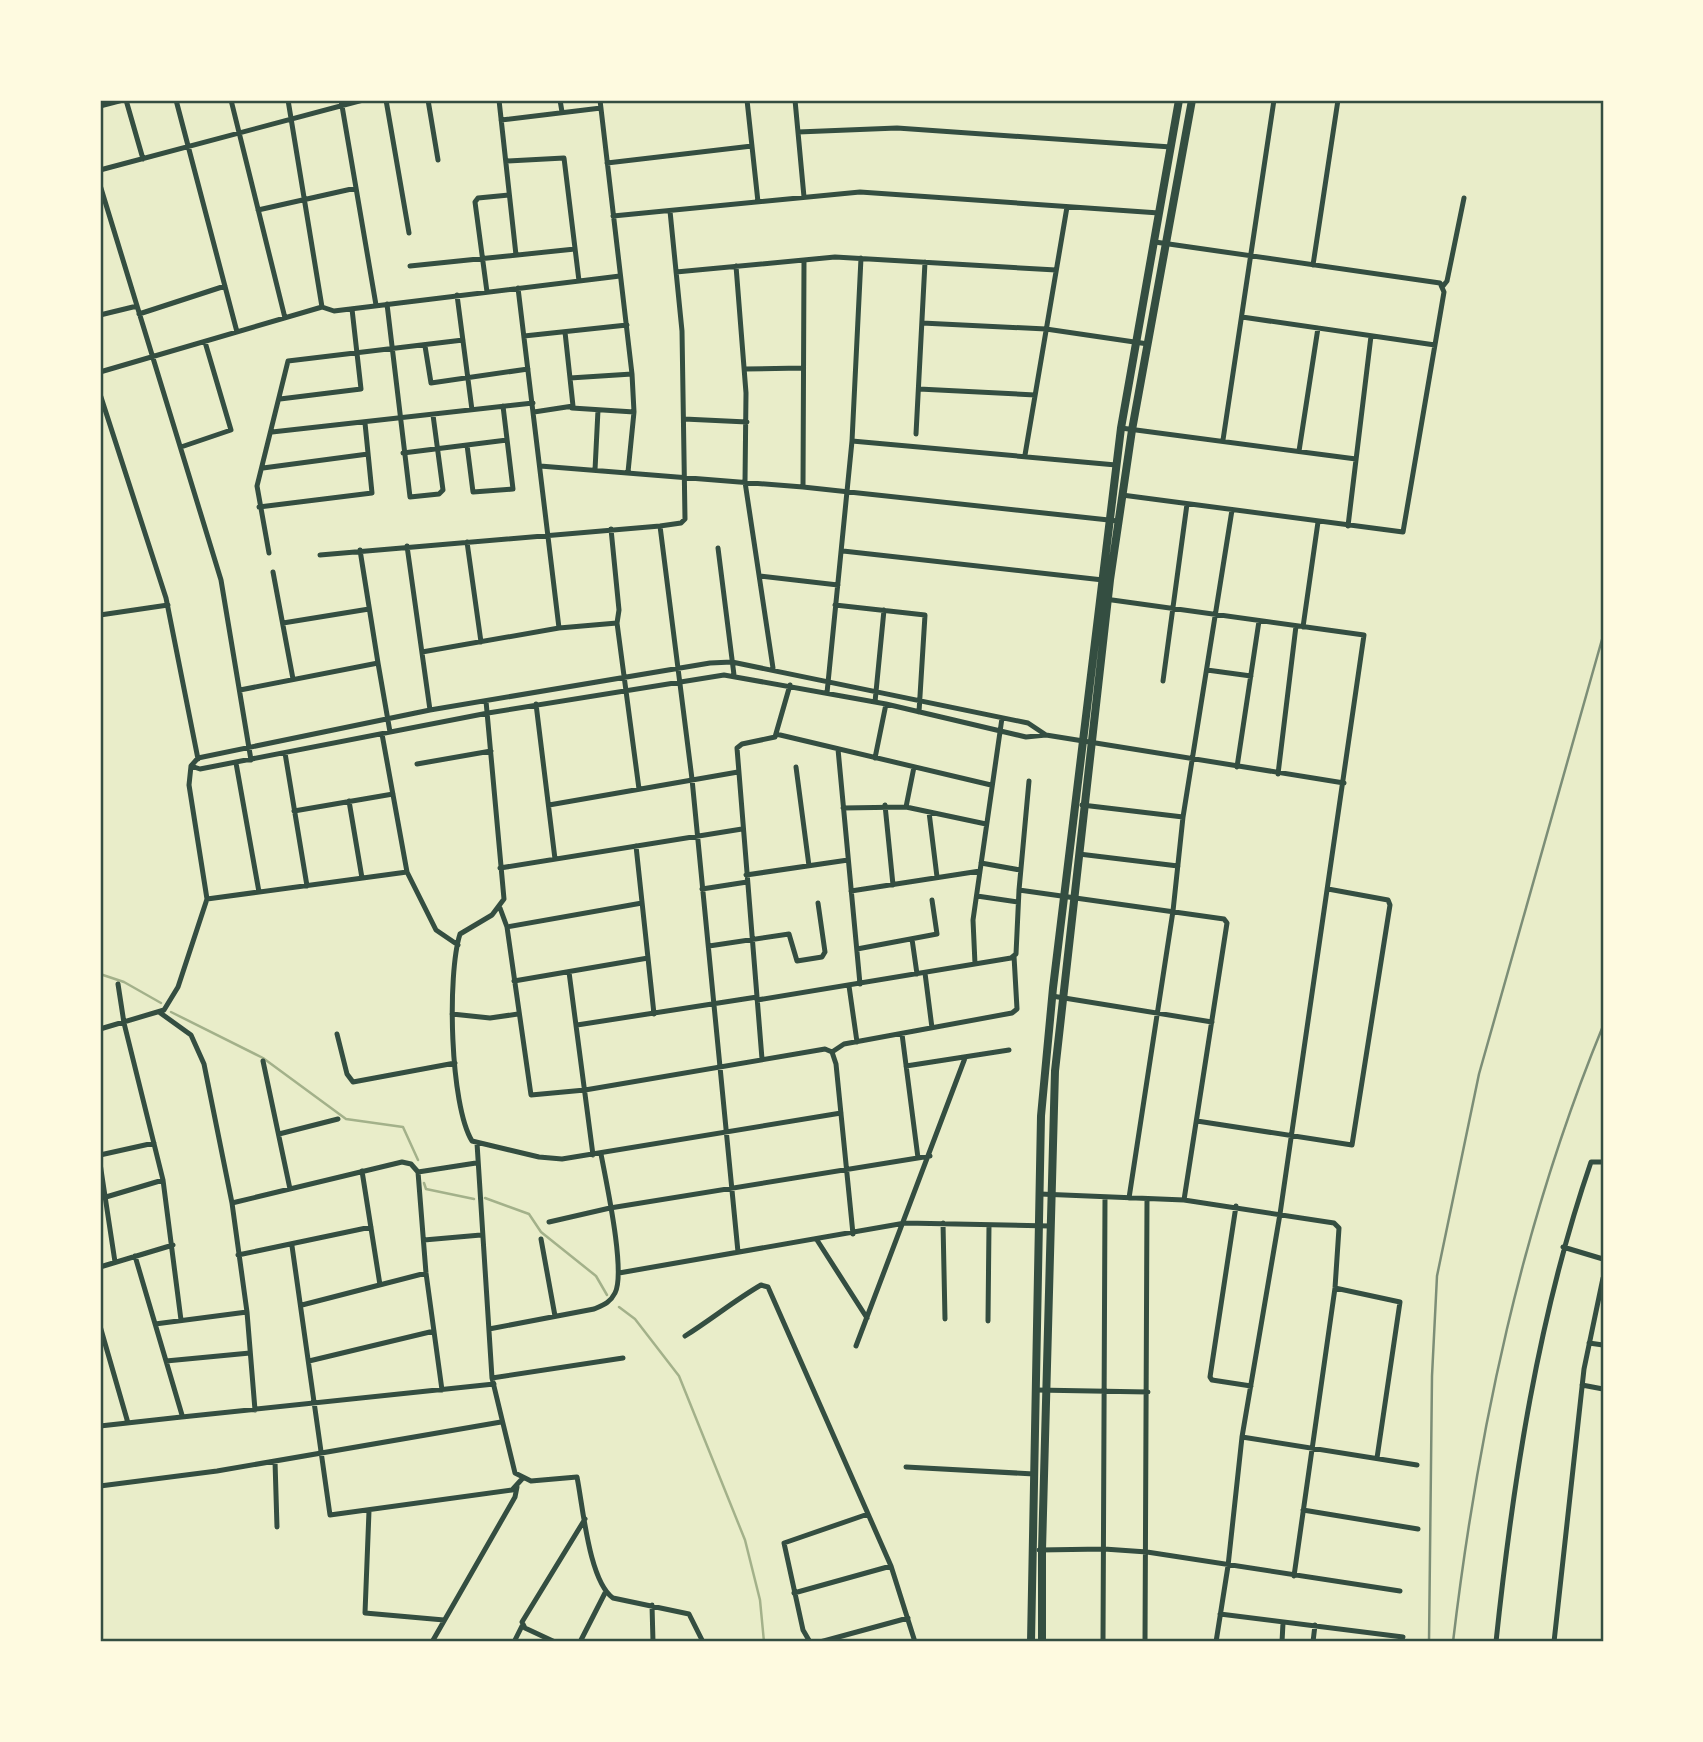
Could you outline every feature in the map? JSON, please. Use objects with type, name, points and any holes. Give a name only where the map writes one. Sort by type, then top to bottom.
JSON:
[{"type":"main road","points":[[1042,1642],[1034,1474],[1041,1116],[1052,996],[1079,854],[1093,745],[1103,599],[1100,579],[1108,519],[1121,428],[1180,100]]},
{"type":"main road","points":[[1031,1642],[1046,1390],[1052,1116],[1075,804],[1103,599],[1110,580],[1132,430],[1192,100]]},
{"type":"street","points":[[100,106],[124,100],[143,159]]},
{"type":"street","points":[[176,100],[237,332]]},
{"type":"street","points":[[231,100],[285,317]]},
{"type":"street","points":[[288,100],[325,308]]},
{"type":"street","points":[[100,170],[341,102],[363,100]]},
{"type":"street","points":[[386,100],[409,233]]},
{"type":"street","points":[[428,100],[439,160]]},
{"type":"street","points":[[499,100],[516,255]]},
{"type":"street","points":[[560,100],[562,113]]},
{"type":"street","points":[[600,100],[632,374],[634,412],[628,472]]},
{"type":"street","points":[[747,100],[758,202]]},
{"type":"street","points":[[795,100],[804,197]]},
{"type":"street","points":[[1223,440],[1274,100]]},
{"type":"street","points":[[1313,265],[1338,100]]},
{"type":"street","points":[[341,102],[376,306]]},
{"type":"street","points":[[501,120],[601,108]]},
{"type":"street","points":[[798,132],[897,128],[1171,147]]},
{"type":"street","points":[[607,163],[752,146]]},
{"type":"street","points":[[506,161],[564,158],[579,281]]},
{"type":"street","points":[[100,185],[221,580],[251,760]]},
{"type":"street","points":[[258,210],[356,188]]},
{"type":"street","points":[[613,216],[860,192],[1159,213]]},
{"type":"street","points":[[487,292],[475,202],[478,198],[509,195]]},
{"type":"street","points":[[1112,494],[1396,532],[1405,530],[1443,286],[1447,281],[1464,198]]},
{"type":"street","points":[[1025,455],[1067,207]]},
{"type":"street","points":[[320,555],[681,523],[685,519],[682,331],[670,211]]},
{"type":"street","points":[[1155,242],[1440,283],[1443,286]]},
{"type":"street","points":[[410,266],[575,249]]},
{"type":"street","points":[[676,272],[804,260],[861,258],[1056,270]]},
{"type":"street","points":[[827,693],[852,442],[861,258]]},
{"type":"street","points":[[803,487],[804,260]]},
{"type":"street","points":[[916,433],[925,262]]},
{"type":"street","points":[[736,266],[745,369],[746,482],[773,668]]},
{"type":"street","points":[[100,372],[285,317],[325,308],[352,309],[621,276]]},
{"type":"street","points":[[139,314],[225,286]]},
{"type":"street","points":[[518,288],[559,628]]},
{"type":"street","points":[[457,295],[472,410]]},
{"type":"street","points":[[387,304],[409,497],[439,494],[443,490],[433,415]]},
{"type":"street","points":[[100,315],[137,306]]},
{"type":"street","points":[[280,398],[358,390],[361,386],[352,309]]},
{"type":"street","points":[[1242,317],[1435,345]]},
{"type":"street","points":[[922,323],[1046,329],[1148,344]]},
{"type":"street","points":[[524,336],[627,325]]},
{"type":"street","points":[[1299,451],[1318,328]]},
{"type":"street","points":[[565,332],[572,408]]},
{"type":"street","points":[[1348,526],[1371,336]]},
{"type":"street","points":[[269,553],[257,486],[264,468],[290,359],[392,350],[463,340]]},
{"type":"street","points":[[181,447],[231,430],[205,342]]},
{"type":"street","points":[[425,346],[430,382],[528,369]]},
{"type":"street","points":[[745,369],[802,368]]},
{"type":"street","points":[[570,378],[632,374]]},
{"type":"street","points":[[919,389],[1035,395]]},
{"type":"street","points":[[100,394],[167,605],[200,769]]},
{"type":"street","points":[[272,432],[533,403]]},
{"type":"street","points":[[467,445],[473,492],[514,487],[503,407]]},
{"type":"street","points":[[534,412],[572,408],[634,412]]},
{"type":"street","points":[[595,470],[598,410]]},
{"type":"street","points":[[684,419],[747,422]]},
{"type":"street","points":[[260,507],[369,494],[373,490],[365,423]]},
{"type":"street","points":[[1121,428],[1356,459]]},
{"type":"street","points":[[403,453],[507,440]]},
{"type":"street","points":[[852,442],[1116,465]]},
{"type":"street","points":[[264,468],[368,454]]},
{"type":"street","points":[[540,466],[803,487],[1118,521]]},
{"type":"street","points":[[1163,681],[1187,503]]},
{"type":"street","points":[[1129,1198],[1173,911],[1183,817],[1232,510]]},
{"type":"street","points":[[1278,774],[1318,522]]},
{"type":"street","points":[[660,526],[692,779],[738,1252]]},
{"type":"street","points":[[611,529],[619,610],[617,623],[639,789]]},
{"type":"street","points":[[467,542],[481,642]]},
{"type":"street","points":[[407,546],[430,710]]},
{"type":"street","points":[[718,548],[734,675]]},
{"type":"street","points":[[360,550],[390,732]]},
{"type":"street","points":[[843,551],[1110,580]]},
{"type":"street","points":[[273,572],[293,679]]},
{"type":"street","points":[[760,576],[838,585]]},
{"type":"street","points":[[1103,599],[1364,635],[1280,1214],[1242,1437],[1228,1566],[1216,1642]]},
{"type":"street","points":[[100,615],[167,605]]},
{"type":"street","points":[[835,606],[925,615],[919,712]]},
{"type":"street","points":[[283,623],[369,609]]},
{"type":"street","points":[[875,702],[884,610]]},
{"type":"street","points":[[1237,767],[1259,621]]},
{"type":"street","points":[[422,652],[559,628],[617,623]]},
{"type":"street","points":[[100,1029],[159,1012],[178,987],[207,899],[189,785],[191,766],[198,758],[430,710],[732,662],[773,668],[1028,723],[1046,735]]},
{"type":"street","points":[[240,690],[378,663]]},
{"type":"street","points":[[1208,670],[1251,676]]},
{"type":"street","points":[[191,766],[200,769],[236,763],[536,704],[734,675],[875,702],[1026,737],[1046,735],[1093,745],[1344,783]]},
{"type":"street","points":[[762,1059],[738,745],[772,739],[776,734],[790,685]]},
{"type":"street","points":[[486,701],[504,899],[500,908],[464,932],[458,945],[452,1014],[455,1063],[464,1124],[472,1141],[539,1157],[562,1159],[841,1113]]},
{"type":"street","points":[[536,704],[555,859]]},
{"type":"street","points":[[875,758],[886,705]]},
{"type":"street","points":[[975,964],[973,930],[1002,718]]},
{"type":"street","points":[[382,734],[407,872],[431,923],[442,935],[458,945]]},
{"type":"street","points":[[776,734],[991,785]]},
{"type":"street","points":[[838,749],[860,984]]},
{"type":"street","points":[[417,764],[491,751]]},
{"type":"street","points":[[285,753],[307,886]]},
{"type":"street","points":[[236,763],[259,892]]},
{"type":"street","points":[[796,767],[809,866]]},
{"type":"street","points":[[906,807],[914,767]]},
{"type":"street","points":[[549,805],[738,772]]},
{"type":"street","points":[[832,1052],[844,1044],[1015,1012],[1014,956],[1029,782]]},
{"type":"street","points":[[294,811],[393,794]]},
{"type":"street","points":[[349,802],[362,878]]},
{"type":"street","points":[[1075,804],[1183,817]]},
{"type":"street","points":[[843,808],[884,805],[906,807],[986,824]]},
{"type":"street","points":[[884,805],[893,885]]},
{"type":"street","points":[[929,812],[937,877]]},
{"type":"street","points":[[500,868],[743,829]]},
{"type":"street","points":[[636,846],[654,1014]]},
{"type":"street","points":[[1079,854],[1178,866]]},
{"type":"street","points":[[702,890],[848,860]]},
{"type":"street","points":[[981,863],[1020,870]]},
{"type":"street","points":[[851,891],[980,871]]},
{"type":"street","points":[[207,899],[407,872]]},
{"type":"street","points":[[1197,1121],[1352,1145],[1390,905],[1388,900],[1328,889]]},
{"type":"street","points":[[1019,890],[1224,919],[1227,923],[1184,1200]]},
{"type":"street","points":[[977,896],[1018,902]]},
{"type":"street","points":[[857,949],[937,934],[932,900]]},
{"type":"street","points":[[507,927],[642,903]]},
{"type":"street","points":[[709,946],[790,934],[797,961],[822,957],[825,952],[818,903]]},
{"type":"street","points":[[500,908],[507,927],[531,1096],[585,1090],[825,1049],[832,1052]]},
{"type":"street","points":[[912,939],[916,974]]},
{"type":"street","points":[[577,1026],[849,986],[1014,956]]},
{"type":"street","points":[[514,981],[648,958]]},
{"type":"street","points":[[569,972],[593,1155]]},
{"type":"street","points":[[925,973],[932,1028]]},
{"type":"street","points":[[118,984],[124,1023],[163,1180],[181,1320]]},
{"type":"street","points":[[849,986],[857,1042]]},
{"type":"street","points":[[1052,996],[1212,1023]]},
{"type":"street","points":[[159,1012],[191,1035],[204,1064],[232,1203],[247,1312],[255,1410]]},
{"type":"street","points":[[452,1014],[490,1018],[518,1014]]},
{"type":"street","points":[[337,1034],[347,1073],[353,1082],[455,1063]]},
{"type":"street","points":[[902,1034],[918,1158]]},
{"type":"street","points":[[906,1066],[1009,1050]]},
{"type":"street","points":[[832,1052],[853,1234]]},
{"type":"street","points":[[856,1346],[905,1223],[965,1058]]},
{"type":"street","points":[[263,1060],[290,1189]]},
{"type":"street","points":[[279,1134],[338,1119]]},
{"type":"street","points":[[100,1155],[154,1143]]},
{"type":"street","points":[[477,1143],[476,1163],[493,1381],[500,1422],[515,1474],[531,1481],[577,1478],[596,1572],[605,1593],[612,1598],[689,1614],[703,1642]]},
{"type":"street","points":[[489,1329],[594,1309],[610,1302],[618,1287],[619,1273],[601,1154]]},
{"type":"street","points":[[549,1222],[610,1208],[930,1156]]},
{"type":"street","points":[[232,1203],[402,1162],[411,1164],[418,1172],[426,1273],[442,1390]]},
{"type":"street","points":[[1496,1642],[1529,1414],[1563,1247],[1591,1163],[1603,1162]]},
{"type":"street","points":[[100,1163],[115,1262]]},
{"type":"street","points":[[418,1172],[476,1163]]},
{"type":"street","points":[[362,1171],[380,1285]]},
{"type":"street","points":[[106,1197],[163,1180]]},
{"type":"street","points":[[1040,1194],[1184,1200],[1334,1223],[1339,1228],[1335,1288],[1294,1576]]},
{"type":"street","points":[[1103,1642],[1105,1197]]},
{"type":"street","points":[[1145,1642],[1147,1199]]},
{"type":"street","points":[[1236,1206],[1210,1377],[1212,1380],[1251,1386]]},
{"type":"street","points":[[619,1273],[905,1223],[1050,1226]]},
{"type":"street","points":[[943,1223],[945,1319]]},
{"type":"street","points":[[988,1321],[989,1224]]},
{"type":"street","points":[[238,1255],[371,1227]]},
{"type":"street","points":[[424,1240],[481,1235]]},
{"type":"street","points":[[541,1239],[555,1316]]},
{"type":"street","points":[[817,1240],[867,1318]]},
{"type":"street","points":[[100,1267],[173,1245]]},
{"type":"street","points":[[292,1245],[330,1515],[517,1487]]},
{"type":"street","points":[[1563,1247],[1603,1259]]},
{"type":"street","points":[[135,1256],[182,1415]]},
{"type":"street","points":[[302,1305],[426,1273]]},
{"type":"street","points":[[1554,1642],[1582,1385],[1603,1278]]},
{"type":"street","points":[[685,1336],[730,1308],[736,1299],[761,1285],[768,1287],[891,1566],[915,1642]]},
{"type":"street","points":[[1335,1288],[1400,1302],[1377,1458]]},
{"type":"street","points":[[155,1324],[247,1312]]},
{"type":"street","points":[[100,1326],[128,1423]]},
{"type":"street","points":[[309,1361],[434,1331]]},
{"type":"street","points":[[1589,1343],[1603,1345]]},
{"type":"street","points":[[166,1361],[250,1353]]},
{"type":"street","points":[[100,1426],[182,1415],[315,1406],[442,1390],[623,1358]]},
{"type":"street","points":[[1582,1385],[1603,1389]]},
{"type":"street","points":[[1036,1390],[1148,1392]]},
{"type":"street","points":[[100,1486],[275,1461],[500,1422]]},
{"type":"street","points":[[1242,1437],[1417,1465]]},
{"type":"street","points":[[275,1461],[277,1527]]},
{"type":"street","points":[[906,1466],[1034,1474]]},
{"type":"street","points":[[432,1642],[517,1494],[517,1487],[522,1479]]},
{"type":"street","points":[[1303,1510],[1418,1529]]},
{"type":"street","points":[[369,1511],[365,1613],[444,1620]]},
{"type":"street","points":[[810,1642],[803,1630],[784,1543],[868,1514]]},
{"type":"street","points":[[514,1642],[585,1518]]},
{"type":"street","points":[[1037,1550],[1104,1549],[1147,1552],[1400,1591]]},
{"type":"street","points":[[794,1593],[891,1566]]},
{"type":"street","points":[[580,1642],[605,1593]]},
{"type":"street","points":[[652,1605],[653,1642]]},
{"type":"street","points":[[1220,1614],[1403,1637]]},
{"type":"street","points":[[820,1642],[908,1618]]},
{"type":"street","points":[[1282,1642],[1283,1623]]},
{"type":"street","points":[[1314,1642],[1315,1625]]},
{"type":"street","points":[[522,1626],[555,1642]]},
{"type":"waterway","points":[[100,974],[124,982],[161,1003]]},
{"type":"waterway","points":[[171,1012],[263,1058],[346,1119],[403,1127],[418,1160]]},
{"type":"waterway","points":[[424,1183],[426,1189],[474,1199]]},
{"type":"waterway","points":[[485,1198],[529,1214],[541,1232],[596,1276],[607,1295]]},
{"type":"waterway","points":[[619,1307],[635,1319],[679,1376],[745,1540],[760,1600],[764,1642]]},
{"type":"railway","points":[[1429,1642],[1432,1376],[1437,1276],[1479,1074],[1603,636]]},
{"type":"railway","points":[[1453,1642],[1476,1484],[1507,1329],[1549,1176],[1574,1100],[1603,1026]]}]
